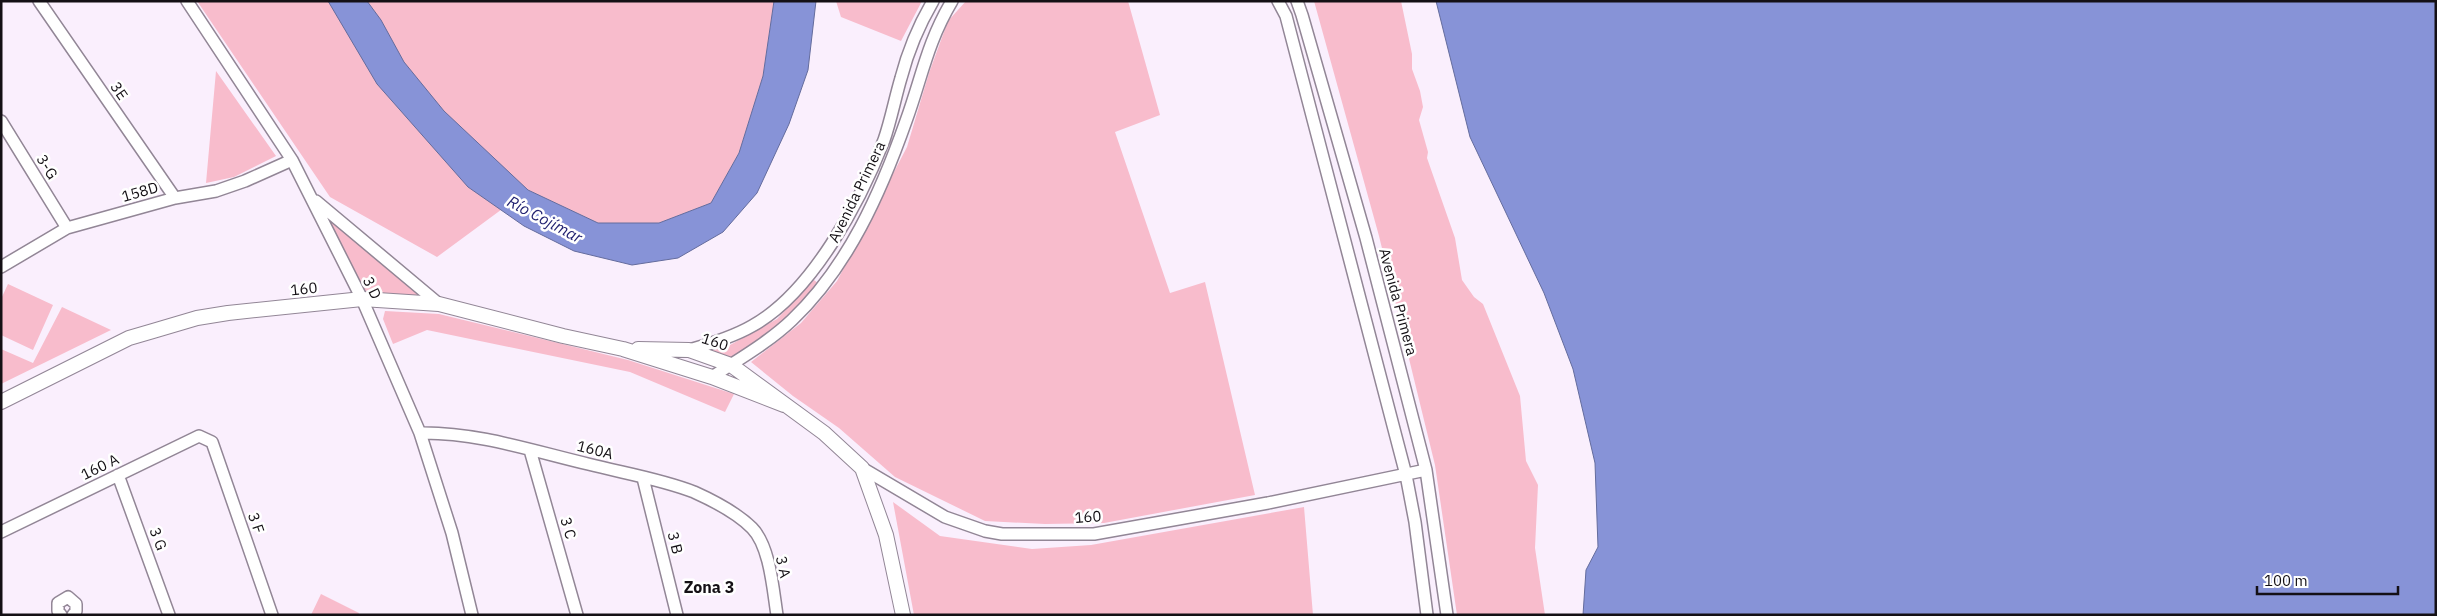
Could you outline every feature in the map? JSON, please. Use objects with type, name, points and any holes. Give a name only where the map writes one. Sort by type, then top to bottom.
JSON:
[{"type":"main road","name":"160","points":[[1,402],[129,338],[197,318],[362,299],[439,304],[623,349],[695,372],[784,405]]},
{"type":"main road","name":"160","points":[[623,349],[689,350],[731,364],[824,434],[862,468]]},
{"type":"main road","points":[[689,350],[688,360],[695,372]]},
{"type":"main road","points":[[862,468],[886,536],[903,615]]},
{"type":"street","name":"3E","points":[[39,1],[175,198]]},
{"type":"street","name":"3 D","points":[[187,1],[292,160],[362,299],[420,433],[452,533],[472,615]]},
{"type":"street","name":"Avenida Primera","points":[[689,350],[711,344],[753,326],[778,307],[807,280],[858,198],[884,139],[901,76],[918,30],[933,1]]},
{"type":"street","name":"Avenida Primera","points":[[712,378],[792,320],[828,280],[857,233],[884,179],[906,120],[926,54],[938,24],[952,1]]},
{"type":"street","points":[[1278,1],[1288,22],[1348,245],[1406,475],[1415,522],[1427,615]]},
{"type":"street","name":"Avenida Primera","points":[[1297,1],[1366,238],[1426,470],[1447,615]]},
{"type":"street","points":[[1288,22],[1302,15]]},
{"type":"street","name":"3-G","points":[[2,124],[67,228]]},
{"type":"street","name":"158D","points":[[1,267],[67,228],[175,198],[216,191],[245,181],[292,160]]},
{"type":"street","points":[[312,197],[439,304]]},
{"type":"street","points":[[1348,245],[1366,238]]},
{"type":"street","name":"160A","points":[[420,433],[448,432],[530,450],[694,492],[734,514],[753,529]]},
{"type":"street","name":"160 A","points":[[1,532],[200,436],[212,442]]},
{"type":"street","name":"3 F","points":[[212,442],[272,615]]},
{"type":"street","name":"3 C","points":[[530,450],[577,615]]},
{"type":"street","name":"160","points":[[862,468],[945,517],[985,531],[1011,534],[1094,534],[1426,470]]},
{"type":"street","name":"3 G","points":[[118,475],[169,615]]},
{"type":"street","name":"3 B","points":[[643,478],[677,615]]},
{"type":"street","name":"3 A","points":[[753,529],[761,541],[768,562],[777,615]]},
{"type":"street","points":[[57,614],[60,600],[71,598],[77,607],[73,615]]},
{"type":"shaded area","points":[[197,1],[774,1],[763,76],[739,153],[711,203],[659,223],[598,223],[528,190],[437,257],[330,197]]},
{"type":"shaded area","points":[[836,1],[922,1],[901,41],[841,17]]},
{"type":"shaded area","points":[[966,1],[1128,1],[1160,115],[1115,132],[1170,293],[1205,282],[1255,495],[1104,523],[1045,524],[985,521],[895,477],[839,428],[793,396],[751,362],[801,323],[837,281],[907,147],[929,73],[948,21]]},
{"type":"shaded area","points":[[1314,1],[1401,1],[1412,54],[1412,69],[1420,91],[1423,107],[1419,120],[1428,152],[1427,158],[1455,238],[1462,280],[1474,297],[1483,304],[1520,396],[1526,461],[1538,485],[1535,548],[1545,615],[1457,615],[1435,465],[1379,236]]},
{"type":"shaded area","points":[[216,71],[276,156],[234,177],[206,183]]},
{"type":"shaded area","points":[[328,217],[421,296],[363,293]]},
{"type":"shaded area","points":[[814,280],[819,284],[780,324],[731,358],[707,352],[730,345],[777,319]]},
{"type":"shaded area","points":[[8,284],[53,305],[33,350],[1,335],[1,299]]},
{"type":"shaded area","points":[[62,307],[111,330],[1,384],[1,349],[33,363]]},
{"type":"shaded area","points":[[385,311],[439,314],[628,360],[734,394],[725,412],[630,372],[427,330],[393,344],[383,319]]},
{"type":"shaded area","points":[[893,502],[940,536],[1032,549],[1091,545],[1304,507],[1313,615],[914,615]]},
{"type":"shaded area","points":[[321,594],[359,613],[358,615],[311,615]]},
{"type":"water","name":"Río Cojímar","points":[[328,1],[367,1],[381,20],[404,62],[444,111],[528,190],[598,223],[659,223],[711,203],[739,153],[763,76],[774,1],[816,1],[808,70],[789,124],[757,193],[723,232],[678,258],[632,265],[574,251],[524,226],[468,187],[377,84]]},
{"type":"water","points":[[1436,1],[2436,1],[2436,615],[1583,615],[1586,570],[1598,547],[1595,463],[1573,369],[1544,293],[1470,137]]},
{"type":"district","name":"Zona 3","points":[[709,587]]}]
